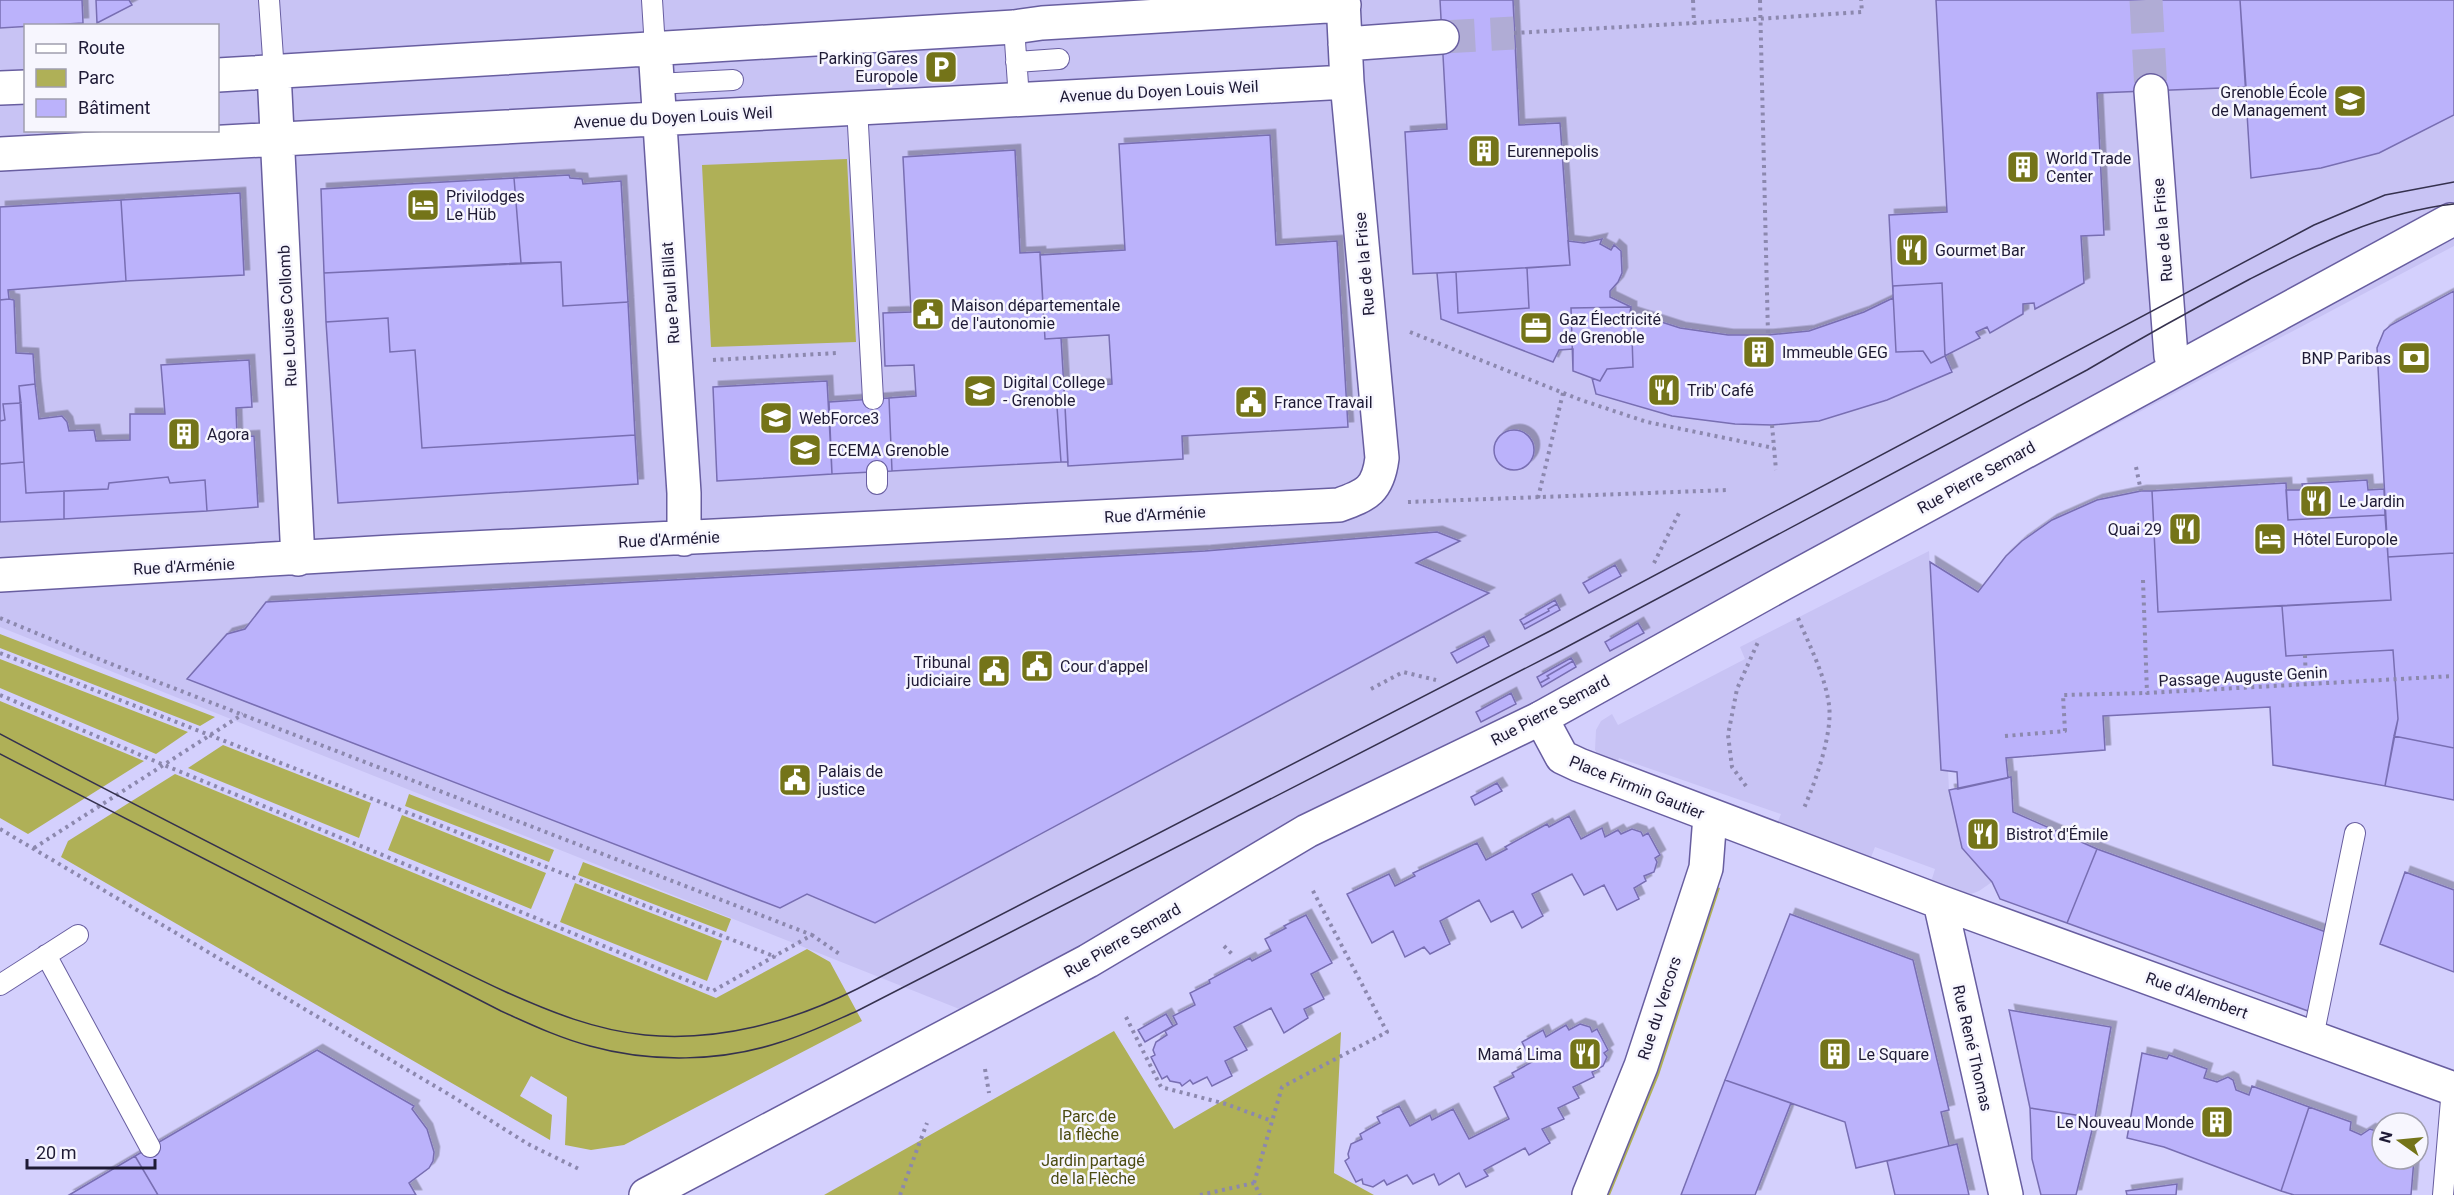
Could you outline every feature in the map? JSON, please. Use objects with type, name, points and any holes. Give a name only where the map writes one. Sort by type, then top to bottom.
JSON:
[{"type":"street","points":[[219,75],[1014,27],[1042,23],[1343,2]]},
{"type":"street","name":"Rue de la Frise","points":[[1339,505],[1363,496],[1379,477],[1382,458],[1347,82],[1343,2]]},
{"type":"street","points":[[1345,44],[1442,37]]},
{"type":"street","name":"Rue Paul Billat","points":[[655,48],[684,493],[684,539]]},
{"type":"street","name":"Rue Louise Collomb","points":[[274,72],[298,559]]},
{"type":"street","name":"Avenue du Doyen Louis Weil","points":[[0,154],[658,117],[1347,82]]},
{"type":"street","points":[[0,88],[24,87]]},
{"type":"street","name":"Rue de la Frise","points":[[2151,91],[2172,356],[2175,368]]},
{"type":"street","name":"Rue Pierre Semard","points":[[646,1195],[1088,961],[1306,831],[1541,718],[2175,368],[2453,220]]},
{"type":"street","name":"Rue d'Arménie","points":[[0,575],[391,552],[1339,505]]},
{"type":"street","name":"Place Firmin Gautier","points":[[1541,718],[1562,757],[1710,816],[1940,902]]},
{"type":"street","name":"Rue du Vercors","points":[[1589,1195],[1641,1066],[1706,868],[1710,816]]},
{"type":"street","name":"Rue d'Alembert","points":[[1940,902],[2453,1088]]},
{"type":"street","name":"Rue René Thomas","points":[[1940,902],[2006,1195]]},
{"type":"lane","points":[[269,0],[274,72]]},
{"type":"lane","points":[[652,0],[655,48]]},
{"type":"lane","points":[[1014,27],[1019,99]]},
{"type":"lane","points":[[1016,62],[1059,58]]},
{"type":"lane","points":[[656,84],[733,80]]},
{"type":"lane","points":[[857,107],[873,399]]},
{"type":"lane","points":[[2313,1037],[2355,833]]},
{"type":"lane","points":[[0,985],[78,935]]},
{"type":"lane","points":[[46,956],[150,1147]]},
{"type":"lane","points":[[2442,1195],[2453,1088]]},
{"type":"path","points":[[1693,0],[1694,23]]},
{"type":"path","points":[[1760,0],[1768,335]]},
{"type":"path","points":[[1515,33],[1862,12],[1861,0]]},
{"type":"path","points":[[1410,332],[1563,393],[1647,422],[1774,448]]},
{"type":"path","points":[[706,360],[870,351]]},
{"type":"path","points":[[1538,498],[1563,393]]},
{"type":"path","points":[[1772,425],[1776,470]]},
{"type":"path","points":[[2136,467],[2141,491]]},
{"type":"path","points":[[1398,502],[1728,490]]},
{"type":"path","points":[[1654,563],[1680,511]]},
{"type":"path","name":"Passage Auguste Genin","points":[[2143,580],[2147,693],[2454,676]]},
{"type":"path","points":[[0,618],[101,660],[812,935],[841,955]]},
{"type":"path","points":[[1798,618],[1823,676],[1830,708],[1825,746],[1814,786],[1803,812]]},
{"type":"path","points":[[1753,831],[1759,806],[1732,767],[1728,735],[1737,689],[1760,638]]},
{"type":"path","points":[[0,653],[776,957]]},
{"type":"path","points":[[2305,655],[2306,684]]},
{"type":"path","points":[[1371,689],[1403,672],[1436,680]]},
{"type":"path","points":[[2005,736],[2065,731],[2063,695],[2147,693]]},
{"type":"path","points":[[0,694],[164,765],[713,991],[812,935]]},
{"type":"path","points":[[34,848],[243,714]]},
{"type":"path","points":[[0,829],[455,1098],[528,1144],[581,1170]]},
{"type":"path","points":[[1260,1195],[1254,1183],[1282,1087],[1387,1032],[1312,889]]},
{"type":"path","points":[[1224,946],[1234,956]]},
{"type":"path","points":[[1126,1017],[1161,1087],[1226,1104],[1272,1121]]},
{"type":"path","points":[[985,1069],[989,1094]]},
{"type":"path","points":[[900,1195],[927,1123]]},
{"type":"path","points":[[1200,1195],[1254,1183]]},
{"type":"shaded area","points":[[0,0],[2454,0],[2454,246],[987,1020],[0,627]]},
{"type":"shaded area","points":[[1929,551],[1941,770],[1948,770],[1949,790],[1962,848],[1992,882],[1979,891],[1971,894],[1931,882],[1935,869],[1875,847],[1870,860],[1776,826],[1781,814],[1619,758],[1615,769],[1601,759],[1595,750],[1596,730],[1601,721],[1612,714],[1618,725],[1745,659],[1740,647]]},
{"type":"green space","points":[[847,159],[856,342],[711,347],[702,165]]},
{"type":"green space","points":[[0,634],[215,717],[200,726],[0,648]]},
{"type":"green space","points":[[0,659],[188,732],[156,754],[0,688]]},
{"type":"green space","points":[[0,701],[144,761],[28,834],[0,818]]},
{"type":"green space","points":[[223,745],[371,803],[359,838],[188,768]]},
{"type":"green space","points":[[175,774],[716,998],[807,949],[830,962],[862,1021],[624,1145],[591,1150],[565,1145],[567,1097],[531,1076],[520,1096],[552,1115],[550,1140],[61,857],[68,841]]},
{"type":"green space","points":[[409,794],[554,850],[549,862],[405,806]]},
{"type":"green space","points":[[402,815],[546,873],[531,909],[388,850]]},
{"type":"green space","points":[[583,862],[731,919],[726,932],[578,875]]},
{"type":"green space","points":[[575,883],[722,941],[707,981],[560,922]]},
{"type":"green space","points":[[1712,886],[1720,888],[1659,1075],[1610,1195],[1600,1195]]},
{"type":"green space","name":"Parc de la flèche","points":[[1114,1031],[1174,1129],[1341,1032],[1334,1173],[1374,1195],[824,1195]]},
{"type":"building","points":[[0,0],[82,0],[83,23],[24,24],[24,27],[0,28]]},
{"type":"building","points":[[96,0],[129,0],[132,5],[97,23]]},
{"type":"building","name":"Eurennepolis","points":[[1440,0],[1513,0],[1519,125],[1560,123],[1570,265],[1527,268],[1529,308],[1458,313],[1456,272],[1413,274],[1405,132],[1447,129]]},
{"type":"building","name":"World Trade Center","points":[[1936,0],[2240,0],[2246,87],[2097,93],[2104,235],[2081,236],[2084,283],[2035,309],[2034,303],[2023,304],[2023,314],[1990,333],[1987,327],[1976,332],[1980,338],[1931,363],[1923,351],[1896,352],[1889,215],[1947,212]]},
{"type":"building","name":"Grenoble École de Management","points":[[2240,0],[2454,0],[2454,115],[2379,153],[2321,168],[2251,178]]},
{"type":"building","points":[[1270,135],[1276,245],[1337,241],[1348,427],[1182,436],[1183,459],[1068,466],[1064,387],[1112,384],[1109,335],[1045,339],[1040,255],[1125,250],[1119,144]]},
{"type":"building","points":[[1015,150],[1020,253],[1040,252],[1045,339],[1061,338],[1065,406],[1057,407],[1061,462],[892,471],[889,398],[916,396],[914,365],[885,366],[883,313],[911,312],[903,157]]},
{"type":"building","points":[[569,175],[570,178],[582,179],[583,184],[621,181],[628,302],[563,306],[561,262],[521,263],[514,178]]},
{"type":"building","points":[[514,178],[521,263],[324,273],[321,189]]},
{"type":"building","points":[[240,193],[244,275],[126,281],[121,200]]},
{"type":"building","points":[[121,200],[126,281],[8,290],[9,299],[0,300],[0,207]]},
{"type":"building","points":[[1602,239],[1600,244],[1611,250],[1614,245],[1621,251],[1622,273],[1610,291],[1610,297],[1631,307],[1633,367],[1607,369],[1600,381],[1573,371],[1573,349],[1559,350],[1553,362],[1441,319],[1437,273],[1570,265],[1568,241],[1584,243]]},
{"type":"building","points":[[561,262],[563,306],[628,302],[635,435],[422,448],[415,350],[390,352],[388,318],[326,322],[324,273]]},
{"type":"building","name":"Immeuble GEG","points":[[1942,283],[1945,356],[1952,372],[1887,400],[1819,421],[1772,425],[1735,424],[1672,416],[1596,394],[1592,378],[1573,371],[1571,308],[1631,307],[1630,312],[1680,328],[1728,335],[1768,335],[1809,331],[1864,312],[1893,298],[1893,286]]},
{"type":"building","points":[[2454,291],[2454,553],[2388,557],[2377,348],[2384,331],[2391,325]]},
{"type":"building","points":[[0,300],[14,300],[16,353],[33,354],[35,384],[19,386],[21,403],[3,404],[5,420],[0,421]]},
{"type":"building","points":[[388,318],[390,352],[415,350],[422,448],[635,435],[638,484],[338,503],[326,322]]},
{"type":"building","name":"Agora","points":[[249,360],[252,407],[236,408],[237,437],[254,436],[258,507],[207,511],[205,480],[170,483],[168,477],[109,483],[108,489],[26,493],[19,386],[35,384],[39,419],[62,416],[67,422],[69,431],[94,430],[96,441],[130,440],[130,414],[165,414],[161,365]]},
{"type":"building","points":[[827,381],[832,474],[717,481],[713,387]]},
{"type":"building","points":[[889,398],[892,471],[832,474],[829,402]]},
{"type":"building","points":[[21,403],[24,462],[0,464],[0,421],[5,420],[3,404]]},
{"type":"building","points":[[1065,406],[1068,462],[1061,462],[1057,407]]},
{"type":"building","points":[[1514,430],[1522,431],[1528,436],[1533,442],[1533,458],[1528,464],[1522,469],[1514,470],[1506,469],[1500,464],[1495,458],[1494,450],[1495,442],[1500,436],[1506,431]]},
{"type":"building","points":[[24,462],[26,493],[64,491],[64,519],[0,522],[0,464]]},
{"type":"building","name":"Agora","points":[[168,477],[170,483],[205,480],[207,511],[64,519],[64,491],[108,489],[109,483]]},
{"type":"building","points":[[2367,480],[2368,490],[2384,489],[2385,515],[2288,520],[2286,490],[2303,490],[2302,484]]},
{"type":"building","name":"Hôtel Europole","points":[[2286,483],[2288,520],[2385,515],[2391,600],[2158,612],[2152,491]]},
{"type":"building","points":[[2152,491],[2158,612],[2282,606],[2286,656],[2393,650],[2398,719],[2385,786],[2273,765],[2270,707],[2103,716],[2105,750],[2006,758],[2008,778],[1958,789],[1957,772],[1941,770],[1930,562],[1978,592],[2006,556],[2022,541],[2052,520],[2097,500]]},
{"type":"building","name":"Palais de justice","points":[[1437,532],[1460,541],[1416,563],[1489,593],[875,923],[807,894],[780,908],[187,679],[227,634],[245,629],[266,602],[1205,551]]},
{"type":"building","points":[[2454,553],[2454,748],[2394,736],[2398,719],[2393,650],[2286,656],[2282,606],[2391,600],[2388,557]]},
{"type":"building","points":[[1615,565],[1621,576],[1589,593],[1583,583]]},
{"type":"building","points":[[1555,600],[1557,604],[1548,609],[1549,611],[1523,625],[1520,620]]},
{"type":"building","points":[[1557,604],[1560,610],[1525,629],[1523,625]]},
{"type":"building","points":[[1638,623],[1644,633],[1610,651],[1605,642]]},
{"type":"building","points":[[1484,636],[1489,646],[1457,663],[1451,653]]},
{"type":"building","points":[[1571,658],[1573,661],[1547,676],[1549,678],[1540,683],[1537,677]]},
{"type":"building","points":[[1573,661],[1576,667],[1542,687],[1540,683],[1549,678],[1547,676]]},
{"type":"building","points":[[1511,693],[1516,704],[1481,722],[1476,712]]},
{"type":"building","points":[[2394,736],[2454,748],[2454,800],[2385,786]]},
{"type":"building","points":[[2011,777],[2013,812],[2097,849],[2067,923],[2000,899],[1992,882],[1962,848],[1949,790]]},
{"type":"building","points":[[1497,783],[1502,791],[1475,805],[1471,797]]},
{"type":"building","points":[[1569,816],[1581,839],[1602,828],[1605,837],[1618,830],[1621,834],[1632,829],[1641,832],[1643,836],[1648,833],[1660,855],[1655,858],[1657,862],[1654,872],[1644,876],[1646,881],[1634,888],[1639,899],[1617,910],[1604,885],[1584,895],[1572,874],[1532,894],[1543,916],[1522,928],[1513,911],[1491,922],[1479,900],[1440,921],[1450,944],[1430,954],[1424,947],[1405,957],[1393,931],[1372,943],[1347,894],[1389,874],[1395,886],[1415,876],[1413,873],[1477,843],[1486,860],[1547,824],[1549,827]]},
{"type":"building","points":[[2097,849],[2326,932],[2323,971],[2308,1011],[2067,923]]},
{"type":"building","points":[[2405,872],[2454,890],[2454,972],[2380,944]]},
{"type":"building","name":"Le Square","points":[[1790,914],[1913,960],[1949,1110],[1941,1112],[1949,1146],[1856,1168],[1845,1122],[1725,1080]]},
{"type":"building","points":[[1306,915],[1332,963],[1311,974],[1324,999],[1304,1009],[1308,1018],[1284,1033],[1271,1008],[1234,1027],[1247,1050],[1225,1061],[1232,1076],[1212,1086],[1207,1077],[1193,1084],[1190,1080],[1182,1086],[1180,1083],[1170,1081],[1167,1076],[1162,1079],[1151,1057],[1155,1055],[1153,1050],[1156,1042],[1167,1035],[1165,1031],[1177,1024],[1173,1016],[1195,1005],[1190,993],[1250,958],[1252,961],[1271,951],[1265,939]]},
{"type":"building","points":[[2009,1010],[2111,1027],[2095,1118],[2030,1108]]},
{"type":"building","points":[[1166,1014],[1173,1026],[1145,1042],[1138,1030]]},
{"type":"building","points":[[1580,1024],[1590,1027],[1592,1032],[1597,1029],[1608,1050],[1604,1053],[1607,1057],[1603,1066],[1592,1072],[1594,1077],[1573,1087],[1579,1098],[1558,1108],[1564,1119],[1542,1129],[1550,1143],[1529,1155],[1525,1148],[1484,1170],[1488,1176],[1466,1187],[1459,1173],[1439,1185],[1434,1174],[1413,1184],[1407,1175],[1387,1185],[1384,1180],[1373,1187],[1363,1184],[1362,1179],[1356,1182],[1345,1161],[1349,1158],[1351,1144],[1362,1139],[1360,1134],[1380,1123],[1377,1117],[1399,1106],[1410,1126],[1430,1115],[1432,1120],[1453,1109],[1469,1139],[1509,1119],[1494,1087],[1514,1077],[1512,1073],[1532,1062],[1522,1042],[1543,1030],[1546,1037],[1566,1025],[1569,1030]]},
{"type":"building","points":[[317,1050],[414,1106],[412,1109],[427,1129],[434,1152],[429,1168],[409,1183],[416,1195],[158,1195],[135,1156]]},
{"type":"building","name":"Le Nouveau Monde","points":[[2142,1053],[2167,1059],[2169,1055],[2207,1069],[2204,1078],[2217,1082],[2228,1077],[2233,1080],[2236,1090],[2249,1095],[2252,1086],[2309,1107],[2281,1191],[2164,1147],[2127,1138]]},
{"type":"building","points":[[1725,1080],[1791,1103],[1755,1195],[1681,1195]]},
{"type":"building","points":[[2309,1107],[2351,1122],[2350,1130],[2361,1135],[2370,1129],[2370,1171],[2413,1171],[2411,1195],[2294,1195],[2281,1191]]},
{"type":"building","points":[[2030,1108],[2095,1118],[2076,1195],[2041,1195],[2032,1159]]},
{"type":"building","points":[[1957,1144],[1969,1195],[1895,1195],[1887,1161]]},
{"type":"building","points":[[135,1156],[158,1195],[69,1195]]},
{"type":"building","points":[[2177,1184],[2176,1195],[2127,1195],[2126,1191]]},
{"type":"tunnel","points":[[2146,0],[2151,91]]},
{"type":"tunnel","points":[[1442,37],[1514,33]]},
{"type":"tram line","points":[[0,734],[432,956],[506,992],[557,1013],[609,1029],[645,1035],[700,1035],[754,1027],[807,1011],[857,989],[1550,631],[2314,225],[2385,195],[2454,182]]},
{"type":"tram line","points":[[0,754],[501,1011],[556,1035],[613,1052],[661,1057],[710,1057],[758,1049],[800,1035],[857,1011],[1561,650],[2087,370],[2188,312],[2299,254],[2374,222],[2400,214],[2454,204]]},
{"type":"place","name":"Parking Gares Europole","points":[[941,67]]},
{"type":"place","name":"Grenoble École de Management","points":[[2350,101]]},
{"type":"place","name":"Eurennepolis","points":[[1484,151]]},
{"type":"place","name":"World Trade Center","points":[[2023,167]]},
{"type":"place","name":"Privilodges Le Hüb","points":[[423,205]]},
{"type":"place","name":"Gourmet Bar","points":[[1912,250]]},
{"type":"place","name":"Maison départementale de l'autonomie","points":[[928,314]]},
{"type":"place","name":"Gaz Électricité de Grenoble","points":[[1536,328]]},
{"type":"place","name":"Immeuble GEG","points":[[1759,352]]},
{"type":"place","name":"BNP Paribas","points":[[2414,358]]},
{"type":"place","name":"Trib' Café","points":[[1664,390]]},
{"type":"place","name":"Digital College - Grenoble","points":[[980,391]]},
{"type":"place","name":"France Travail","points":[[1251,402]]},
{"type":"place","name":"WebForce3","points":[[776,418]]},
{"type":"place","name":"Agora","points":[[184,434]]},
{"type":"place","name":"ECEMA Grenoble","points":[[805,450]]},
{"type":"place","name":"Le Jardin","points":[[2316,501]]},
{"type":"place","name":"Quai 29","points":[[2185,529]]},
{"type":"place","name":"Hôtel Europole","points":[[2270,539]]},
{"type":"place","name":"Cour d'appel","points":[[1037,666]]},
{"type":"place","name":"Tribunal judiciaire","points":[[994,671]]},
{"type":"place","name":"Palais de justice","points":[[795,780]]},
{"type":"place","name":"Bistrot d'Émile","points":[[1983,834]]},
{"type":"place","name":"Mamá Lima","points":[[1585,1054]]},
{"type":"place","name":"Le Square","points":[[1835,1054]]},
{"type":"place","name":"Le Nouveau Monde","points":[[2217,1122]]},
{"type":"park label","name":"Jardin partagé de la Flèche","points":[[1093,1169]]}]
